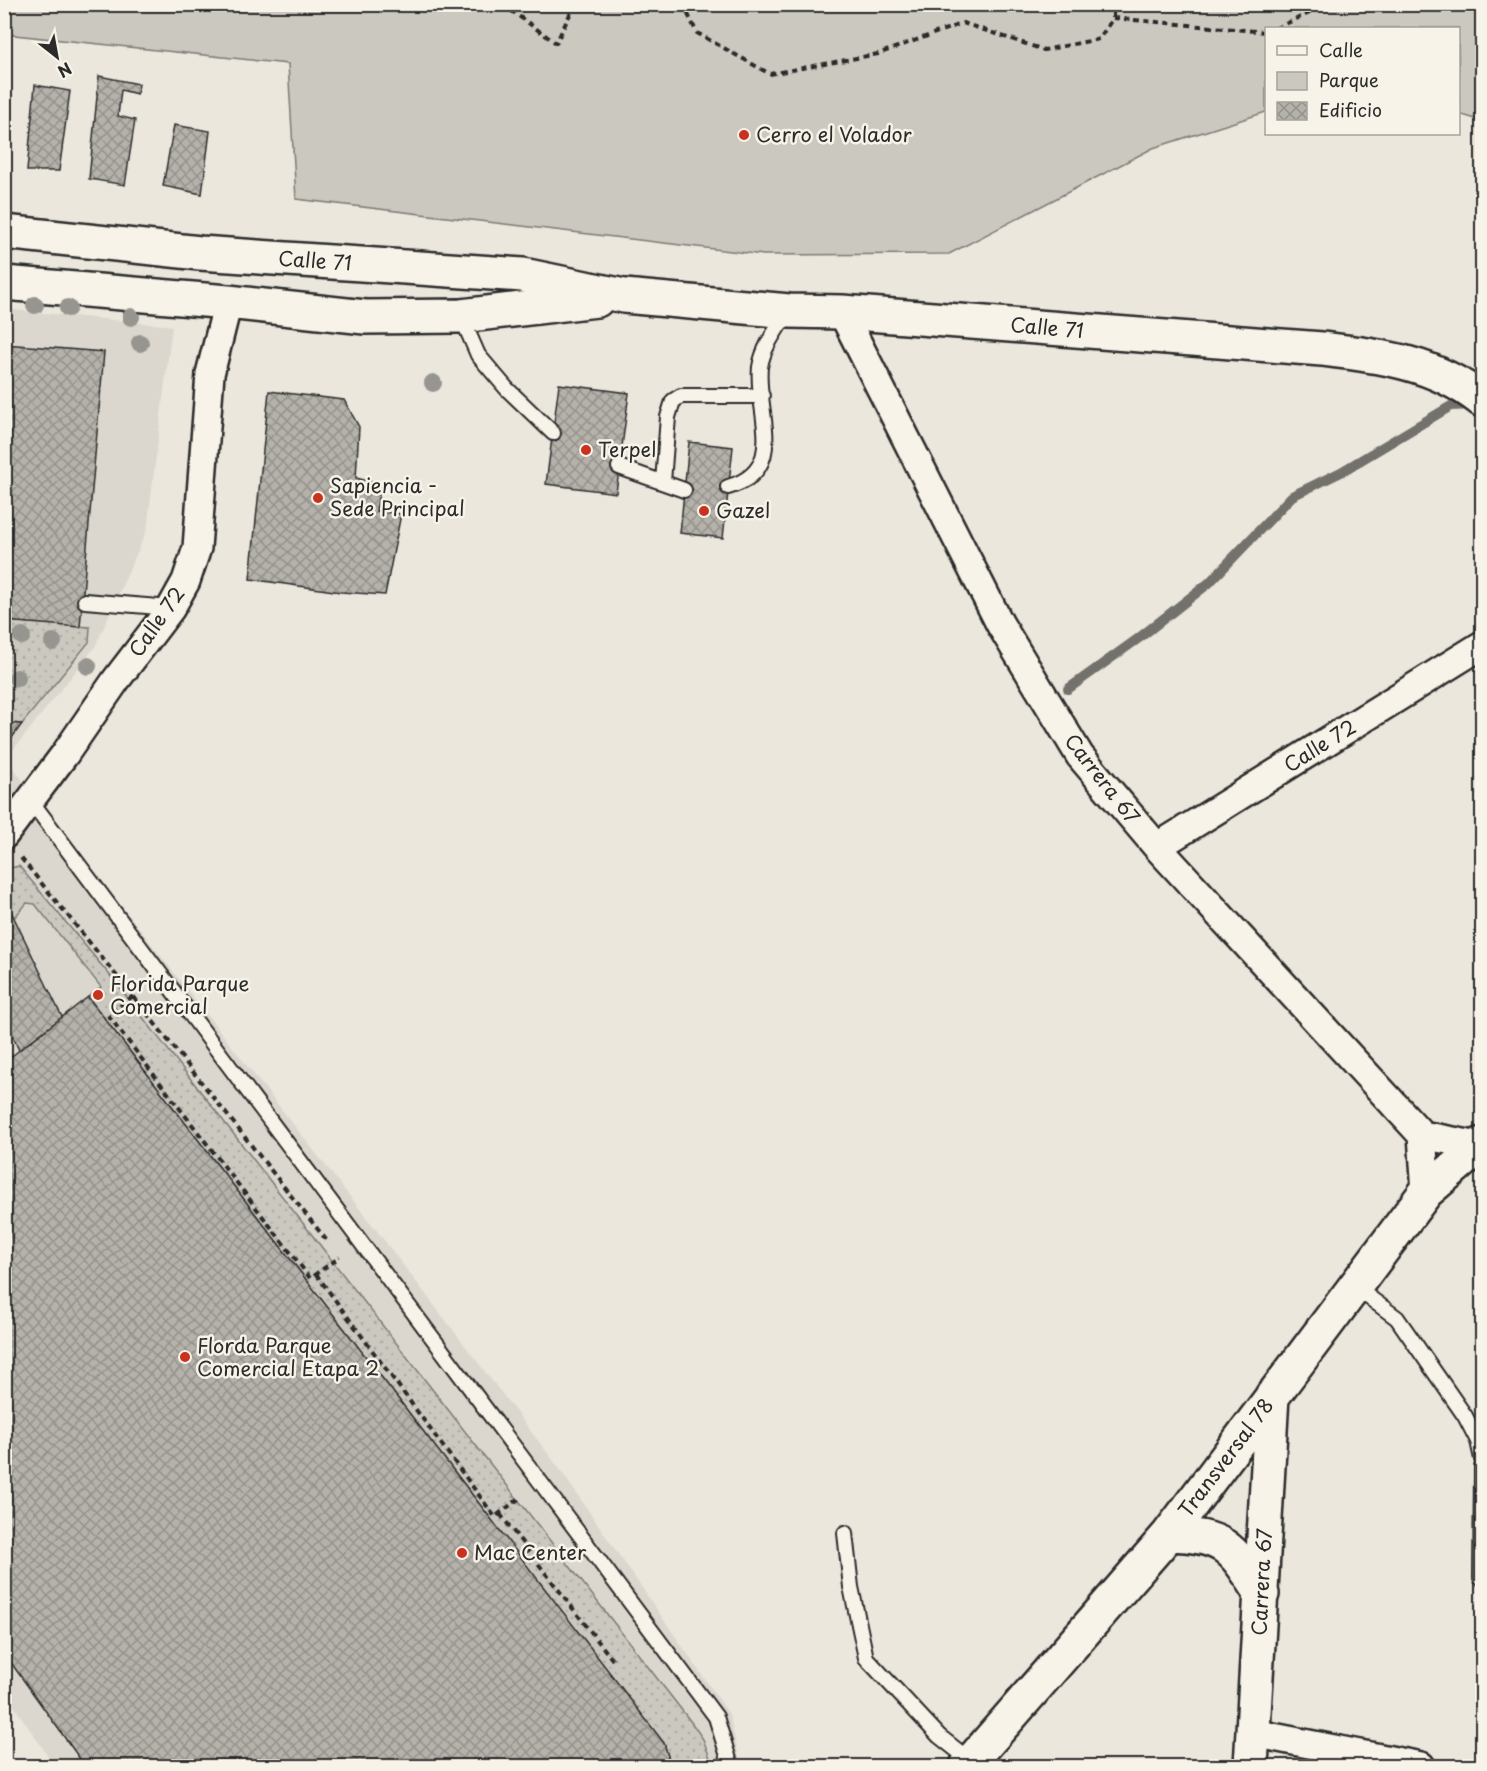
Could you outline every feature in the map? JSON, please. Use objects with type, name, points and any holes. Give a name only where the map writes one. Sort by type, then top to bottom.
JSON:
[{"type":"main road","name":"Calle 71","points":[[4,232],[200,253],[523,275],[624,296],[789,311],[842,312],[1322,349],[1367,355],[1427,368],[1445,375],[1474,393]]},
{"type":"main road","points":[[228,302],[266,257]]},
{"type":"main road","name":"Calle 71","points":[[4,283],[228,302],[365,317],[461,316],[624,296]]},
{"type":"main road","name":"Transversal 78","points":[[970,1764],[1169,1534],[1426,1192],[1481,1145]]},
{"type":"main road","name":"Carrera 67","points":[[1251,1767],[1272,1396]]},
{"type":"main road","points":[[1169,1534],[1198,1535],[1214,1540],[1229,1549],[1262,1594]]},
{"type":"street","name":"Calle 72","points":[[10,843],[31,801],[116,680],[171,608],[186,580],[197,548],[210,374],[228,302]]},
{"type":"street","name":"Carrera 67","points":[[842,312],[1000,624],[1080,756],[1158,847],[1422,1135]]},
{"type":"street","name":"Calle 72","points":[[1158,847],[1482,645]]},
{"type":"street","points":[[1426,1192],[1422,1135],[1481,1145]]},
{"type":"street","points":[[1253,1733],[1421,1767]]},
{"type":"lane","points":[[728,487],[742,483],[762,465],[765,427],[760,366],[768,345],[789,311]]},
{"type":"lane","points":[[461,316],[478,355],[507,389],[553,433]]},
{"type":"lane","points":[[663,482],[668,417],[673,401],[681,396],[761,393]]},
{"type":"lane","points":[[619,467],[684,490]]},
{"type":"lane","points":[[85,601],[171,608]]},
{"type":"lane","points":[[31,801],[716,1717],[731,1767]]},
{"type":"lane","points":[[1355,1287],[1397,1318],[1465,1416],[1478,1441],[1482,1459]]},
{"type":"lane","points":[[1481,1578],[1482,1467]]},
{"type":"lane","points":[[845,1533],[851,1587],[866,1658],[939,1736],[970,1764]]},
{"type":"path","points":[[502,4],[556,43],[575,4]]},
{"type":"path","points":[[683,4],[697,33],[770,74],[878,54],[963,24],[1044,50],[1099,39],[1113,18],[1113,4]]},
{"type":"path","points":[[1278,27],[1330,4]]},
{"type":"path","points":[[1113,18],[1265,32]]},
{"type":"path","points":[[10,843],[113,971]]},
{"type":"path","points":[[133,996],[108,1015],[310,1278],[340,1257]]},
{"type":"path","points":[[316,1274],[495,1517],[526,1493]]},
{"type":"path","points":[[500,1514],[615,1663]]},
{"type":"shaded area","name":"Florida Parque Comercial","points":[[4,309],[172,326],[147,530],[95,647],[6,759],[377,1231],[559,1468],[729,1714],[741,1766],[55,1766],[5,1693]]},
{"type":"green space","name":"Cerro el Volador","points":[[5,4],[1482,5],[1482,121],[1460,114],[1460,27],[1265,27],[1265,112],[1153,148],[949,254],[764,255],[296,199],[288,64],[5,34]]},
{"type":"green space","points":[[4,621],[90,627],[89,642],[22,724],[5,723]]},
{"type":"green space","points":[[19,866],[113,979],[691,1722],[703,1739],[713,1766],[671,1766],[664,1743],[88,997],[101,987],[35,904],[27,903],[5,928],[5,875],[10,868]]},
{"type":"building","points":[[99,76],[139,84],[137,94],[121,90],[118,116],[135,120],[125,185],[89,179]]},
{"type":"building","points":[[35,85],[70,91],[59,171],[27,171]]},
{"type":"building","points":[[174,125],[210,131],[202,194],[163,186]]},
{"type":"building","points":[[4,344],[104,352],[80,627],[4,621]]},
{"type":"building","name":"Terpel","points":[[559,384],[629,393],[616,493],[546,484]]},
{"type":"building","name":"Sapiencia - Sede Principal","points":[[269,391],[344,400],[359,427],[356,478],[381,484],[376,511],[401,514],[385,595],[341,592],[250,579]]},
{"type":"building","name":"Gazel","points":[[689,442],[733,447],[723,538],[680,533]]},
{"type":"building","points":[[4,723],[22,724],[4,749]]},
{"type":"building","points":[[4,897],[62,1017],[19,1050],[4,1017]]},
{"type":"building","name":"Florida Parque Comercial","points":[[88,997],[664,1743],[671,1766],[85,1766],[4,1653],[4,1062]]},
{"type":"waterway","points":[[1068,689],[1139,638],[1209,583],[1292,496],[1341,472],[1451,406],[1473,405]]},
{"type":"place","name":"Cerro el Volador","points":[[744,135]]},
{"type":"place","name":"Terpel","points":[[586,450]]},
{"type":"place","name":"Sapiencia - Sede Principal","points":[[318,498]]},
{"type":"place","name":"Gazel","points":[[704,511]]},
{"type":"place","name":"Florida Parque Comercial","points":[[98,995]]},
{"type":"place","name":"Florda Parque Comercial Etapa 2","points":[[185,1357]]},
{"type":"place","name":"Mac Center","points":[[462,1553]]}]
